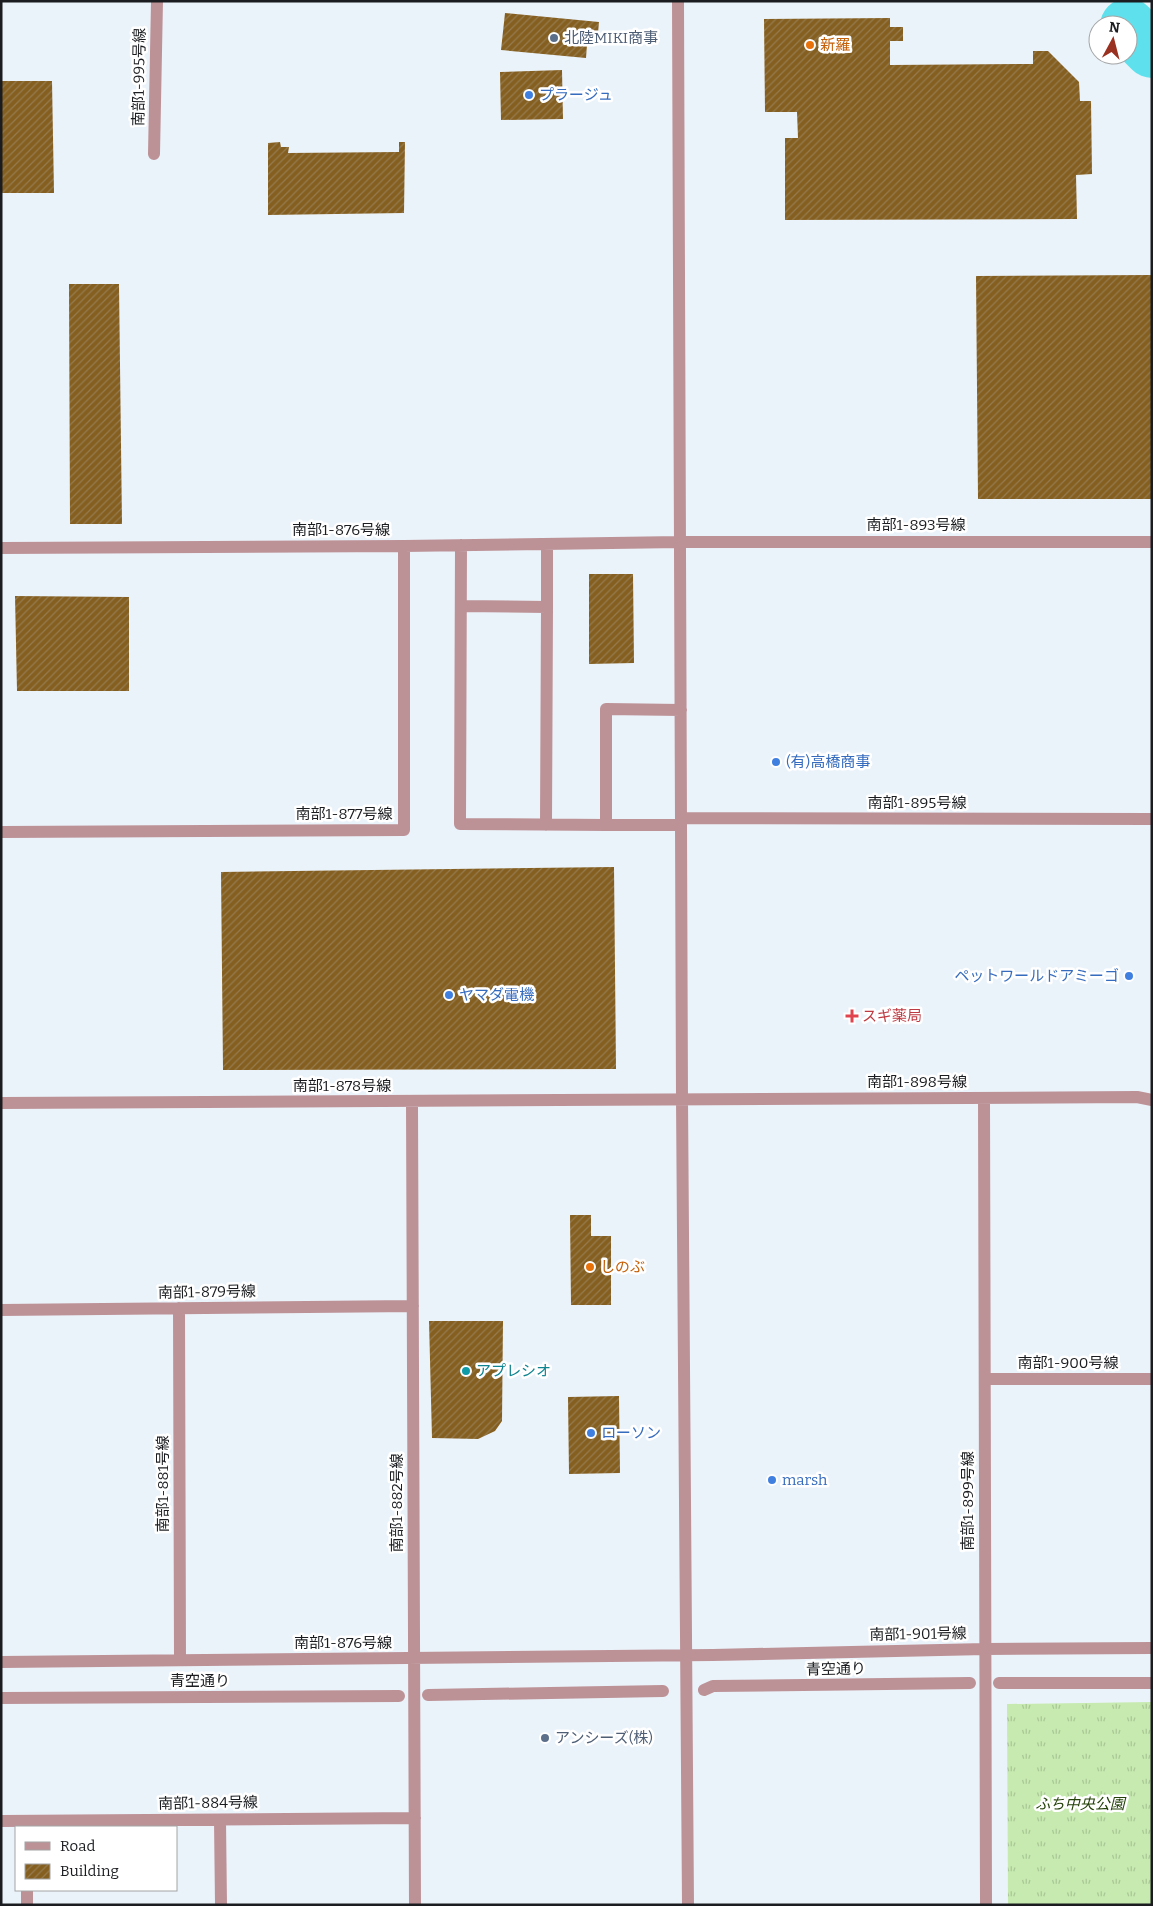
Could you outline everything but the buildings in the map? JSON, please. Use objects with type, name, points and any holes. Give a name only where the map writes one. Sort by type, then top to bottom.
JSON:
[{"type":"street","name":"南部1-995号線","points":[[154,154],[157,1]]},
{"type":"street","points":[[678,1],[682,1100],[688,1905]]},
{"type":"street","name":"南部1-893号線","points":[[680,542],[1152,542]]},
{"type":"street","name":"南部1-876号線","points":[[1,548],[404,546],[680,542]]},
{"type":"street","points":[[546,825],[547,544]]},
{"type":"street","points":[[461,545],[461,606],[546,606]]},
{"type":"street","name":"南部1-877号線","points":[[1,832],[404,830],[404,546]]},
{"type":"street","name":"南部1-895号線","points":[[461,606],[460,824],[606,825],[681,822],[1152,820]]},
{"type":"street","points":[[606,825],[606,709],[681,710]]},
{"type":"street","name":"南部1-898号線","points":[[682,1100],[1137,1097],[1152,1100]]},
{"type":"street","name":"南部1-899号線","points":[[984,1098],[986,1905]]},
{"type":"street","name":"南部1-878号線","points":[[1,1103],[682,1100]]},
{"type":"street","name":"南部1-882号線","points":[[412,1102],[415,1905]]},
{"type":"street","name":"南部1-879号線","points":[[1,1310],[413,1306]]},
{"type":"street","name":"南部1-881号線","points":[[179,1308],[180,1660]]},
{"type":"street","name":"南部1-900号線","points":[[984,1379],[1152,1379]]},
{"type":"street","name":"南部1-901号線","points":[[686,1656],[985,1649],[1152,1648]]},
{"type":"street","name":"南部1-876号線","points":[[1,1662],[686,1656]]},
{"type":"street","name":"青空通り","points":[[704,1690],[713,1686],[970,1683]]},
{"type":"street","points":[[999,1683],[1152,1683]]},
{"type":"street","points":[[428,1695],[663,1691]]},
{"type":"street","name":"青空通り","points":[[1,1698],[399,1696]]},
{"type":"street","name":"南部1-884号線","points":[[1,1821],[26,1824],[415,1818]]},
{"type":"street","points":[[220,1820],[220,1905]]},
{"type":"street","points":[[27,1891],[27,1905]]},
{"type":"green space","name":"ふち中央公園","points":[[1152,1702],[1152,1905],[1008,1905],[1007,1704]]},
{"type":"waterway","points":[[1138,36],[1152,50]]},
{"type":"place","name":"北陸MIKI商事","points":[[554,38]]},
{"type":"place","name":"新羅","points":[[810,45]]},
{"type":"place","name":"プラージュ","points":[[529,95]]},
{"type":"place","name":"(有)高橋商事","points":[[776,762]]},
{"type":"place","name":"ペットワールドアミーゴ","points":[[1129,976]]},
{"type":"place","name":"ヤマダ電機","points":[[449,995]]},
{"type":"place","name":"スギ薬局","points":[[852,1016]]},
{"type":"place","name":"しのぶ","points":[[590,1267]]},
{"type":"place","name":"アプレシオ","points":[[466,1371]]},
{"type":"place","name":"ローソン","points":[[591,1433]]},
{"type":"place","name":"marsh","points":[[772,1480]]},
{"type":"place","name":"アンシーズ(株)","points":[[545,1738]]}]
